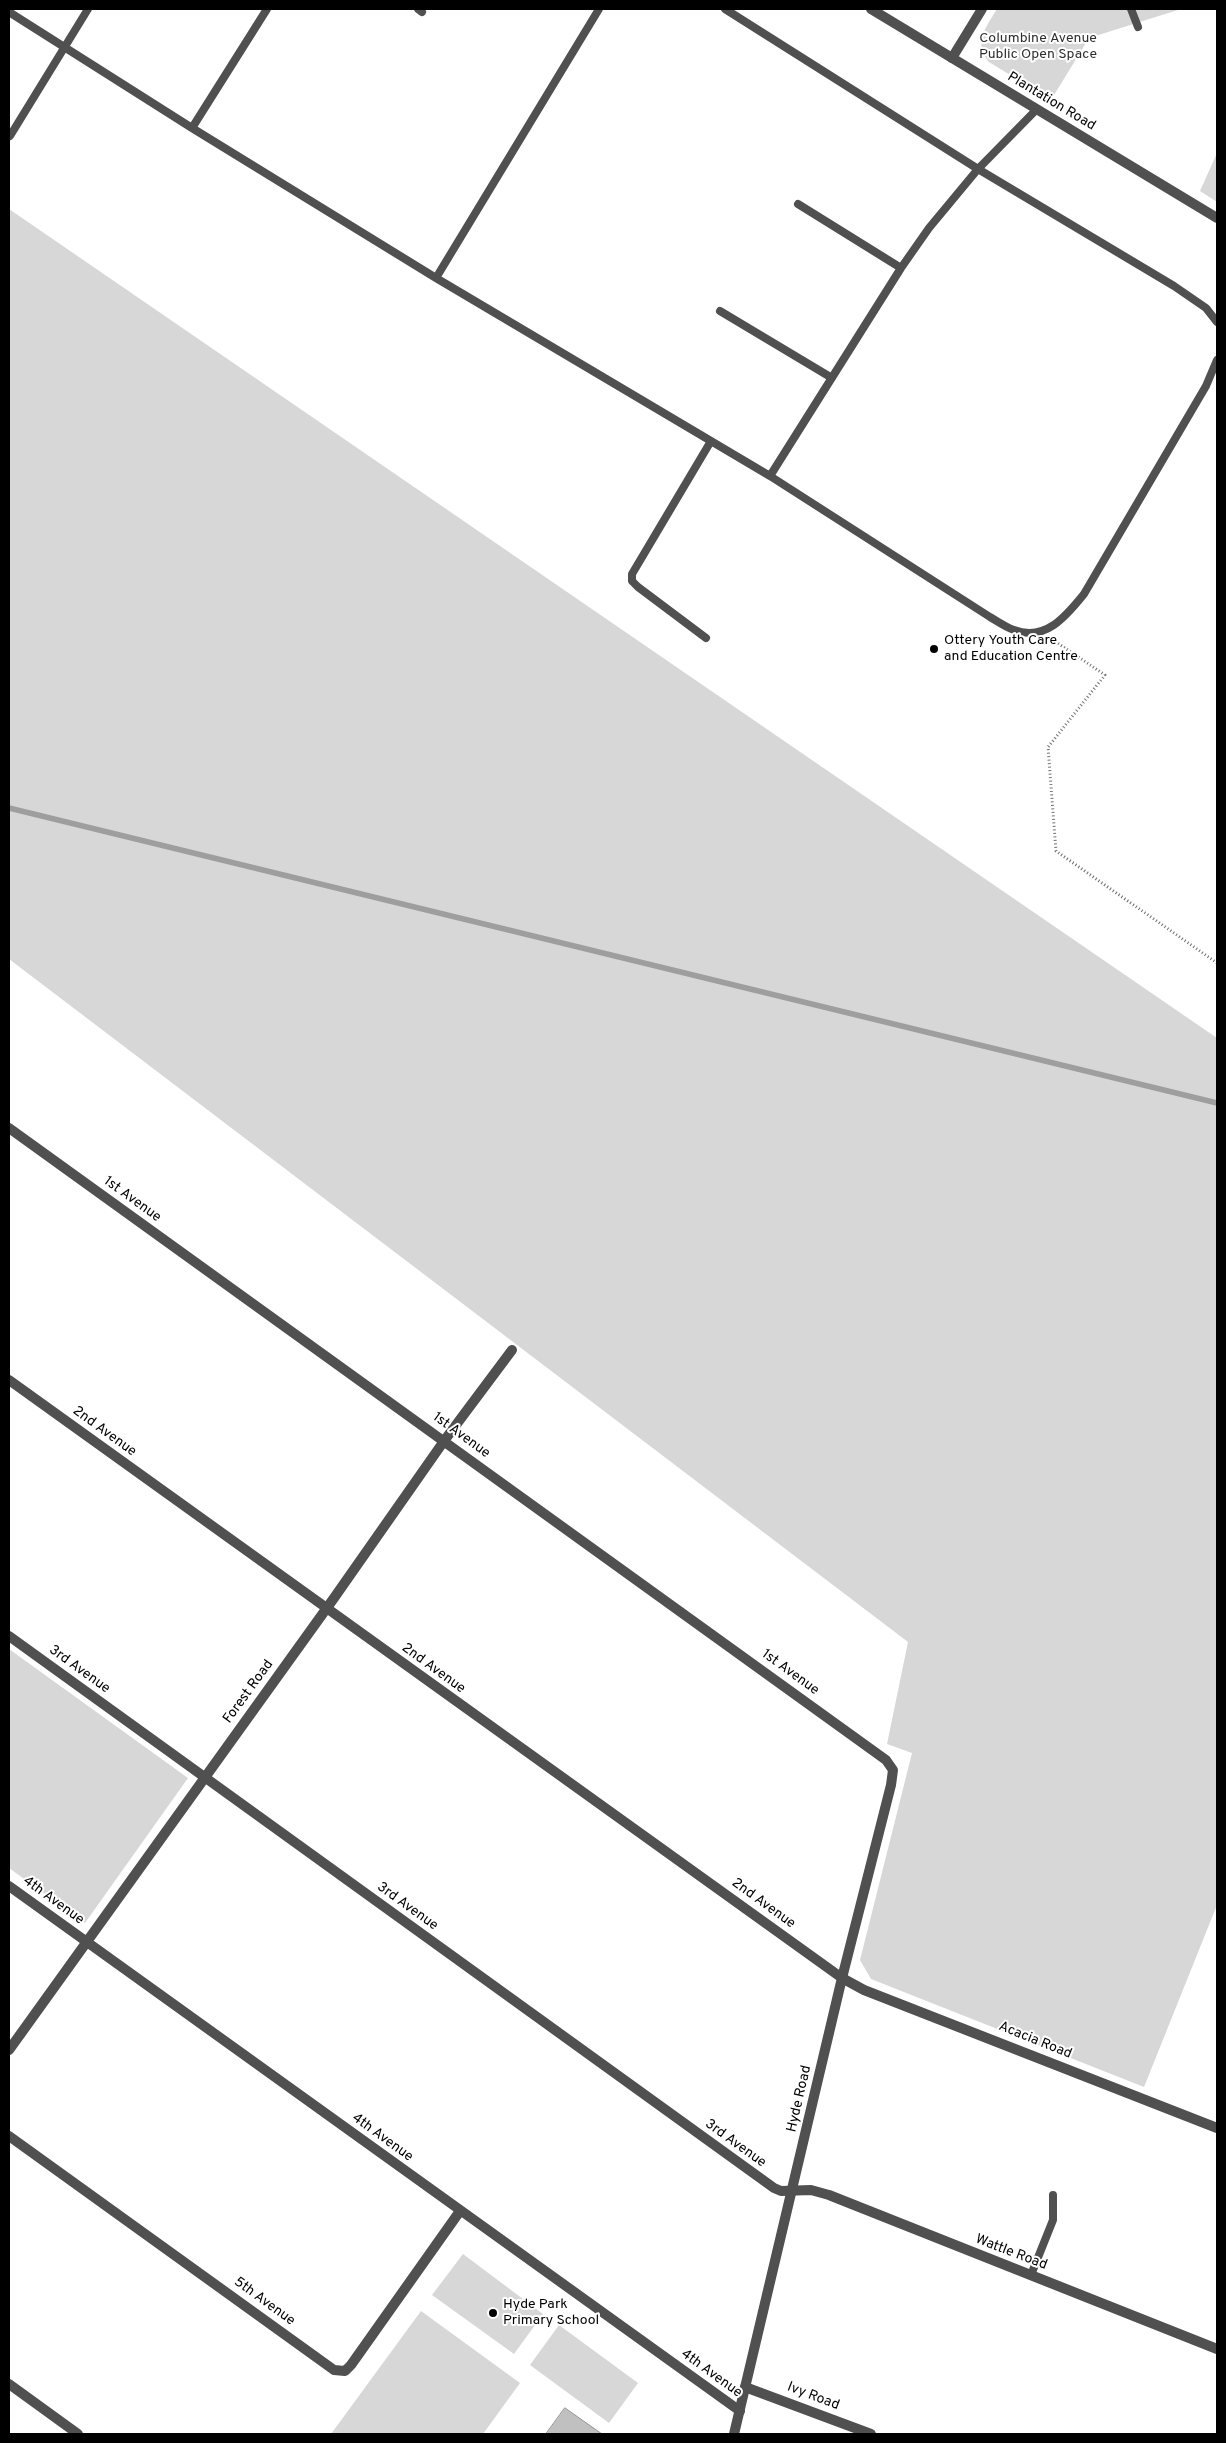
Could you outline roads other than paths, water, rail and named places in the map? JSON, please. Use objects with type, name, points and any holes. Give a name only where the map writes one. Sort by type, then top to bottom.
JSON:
[{"type":"street","name":"Plantation Road","points":[[871,9],[1217,218]]},
{"type":"street","points":[[952,58],[982,9]]},
{"type":"street","name":"1st Avenue","points":[[9,1128],[877,1753],[886,1760],[893,1770]]},
{"type":"street","name":"Forest Road","points":[[9,2050],[326,1609],[444,1441],[512,1350]]},
{"type":"street","name":"2nd Avenue","points":[[9,1380],[842,1978]]},
{"type":"street","name":"3rd Avenue","points":[[9,1636],[758,2178],[774,2188],[793,2191]]},
{"type":"street","name":"Hyde Road","points":[[734,2434],[842,1978],[891,1785],[893,1770]]},
{"type":"street","name":"4th Avenue","points":[[9,1886],[740,2412]]},
{"type":"street","name":"Acacia Road","points":[[842,1978],[864,1990],[1217,2128]]},
{"type":"street","name":"5th Avenue","points":[[9,2136],[334,2370],[340,2371],[345,2371],[351,2365],[460,2211]]},
{"type":"street","name":"Wattle Road","points":[[793,2191],[811,2190],[829,2195],[1217,2349]]},
{"type":"street","points":[[9,2384],[78,2434]]},
{"type":"street","name":"Ivy Road","points":[[745,2387],[871,2434]]},
{"type":"lane","points":[[10,136],[88,9]]},
{"type":"lane","points":[[192,128],[267,9]]},
{"type":"lane","points":[[436,278],[599,9]]},
{"type":"lane","points":[[725,9],[978,169],[1174,286],[1206,308],[1217,322]]},
{"type":"lane","points":[[1131,9],[1138,28]]},
{"type":"lane","points":[[9,12],[192,128],[436,278],[770,476],[990,617],[1014,630],[1032,632],[1050,628],[1065,618],[1084,594],[1202,394],[1217,360]]},
{"type":"lane","points":[[770,476],[901,268],[929,228],[978,169],[1037,109]]},
{"type":"lane","points":[[798,204],[901,268]]},
{"type":"lane","points":[[720,311],[832,378]]},
{"type":"lane","points":[[706,638],[638,587],[632,581],[632,574],[712,441]]},
{"type":"lane","points":[[1031,2275],[1053,2220],[1053,2195]]},
{"type":"waterway","points":[[9,808],[1217,1103]]},
{"type":"place","name":"Ottery Youth Care and Education Centre","points":[[934,649]]},
{"type":"place","name":"Hyde Park Primary School","points":[[493,2313]]},
{"type":"park label","name":"Columbine Avenue Public Open Space","points":[[1038,48]]}]
